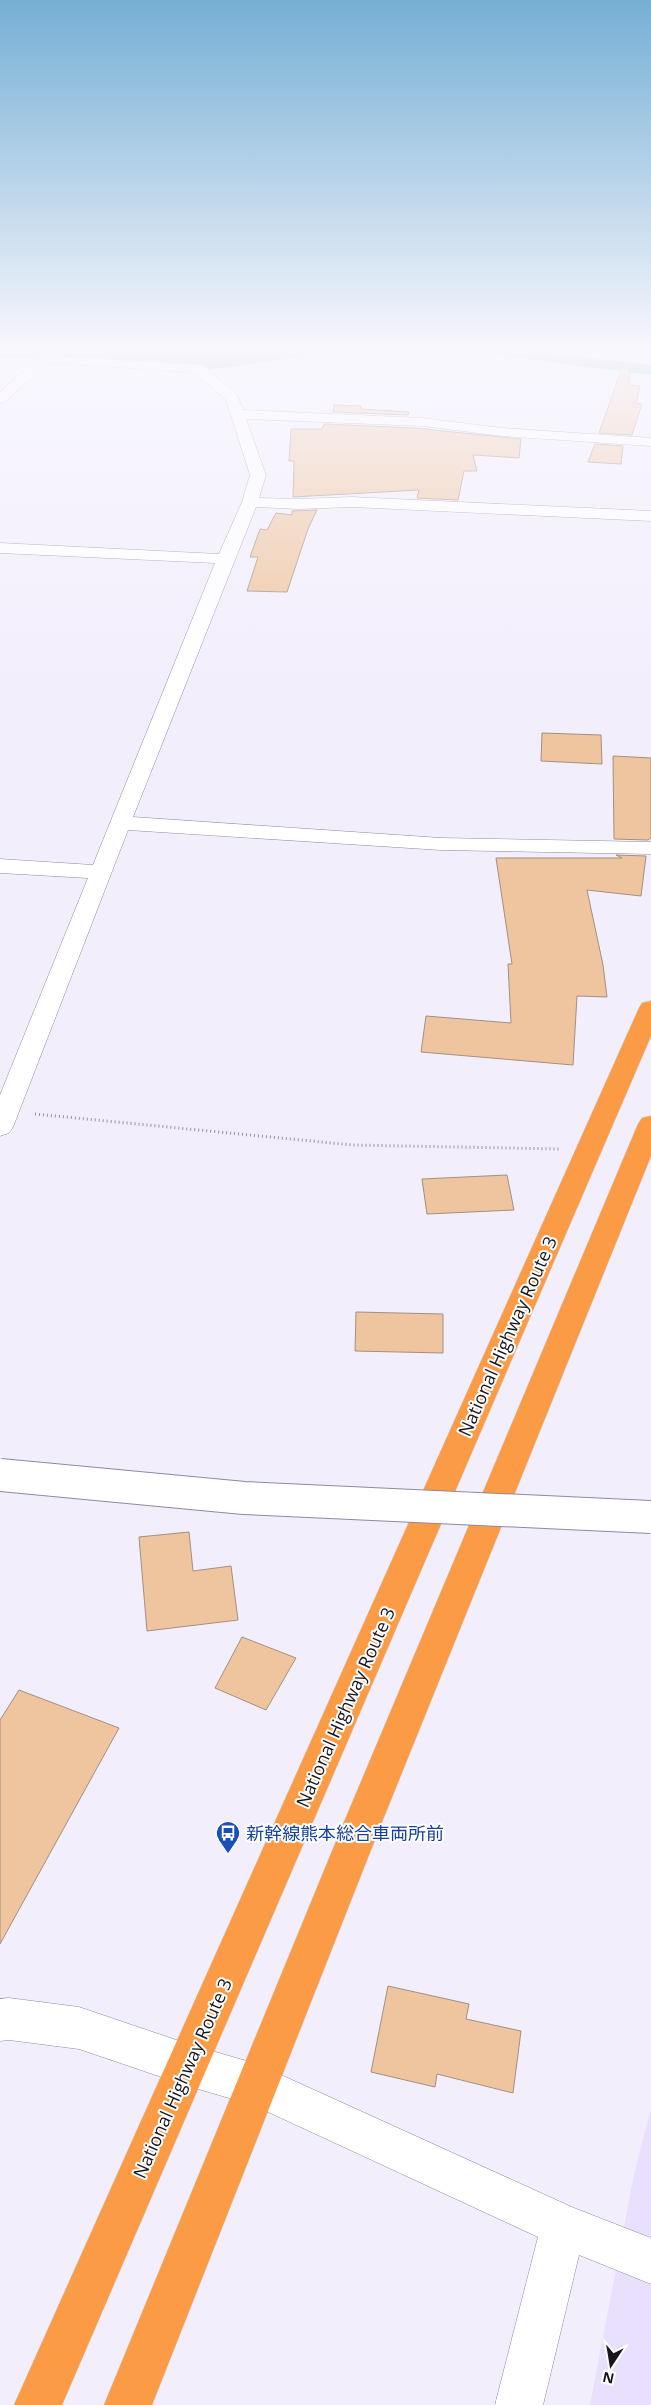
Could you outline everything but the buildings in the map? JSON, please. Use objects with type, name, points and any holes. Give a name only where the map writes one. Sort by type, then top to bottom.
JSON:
[{"type":"highway","name":"National Highway Route 3","points":[[38,2405],[651,1008]]},
{"type":"highway","points":[[128,2405],[257,2084],[651,1124]]},
{"type":"street","points":[[3,1119],[122,823],[225,559],[250,502],[258,475],[253,461]]},
{"type":"street","points":[[250,502],[306,504],[352,502],[651,516]]},
{"type":"street","points":[[0,548],[225,559]]},
{"type":"street","points":[[122,823],[441,844],[651,848]]},
{"type":"street","points":[[0,866],[102,872]]},
{"type":"street","points":[[0,1475],[195,1494],[318,1503],[651,1516]]},
{"type":"street","points":[[0,2020],[9,2019],[80,2028],[188,2065],[257,2084],[563,2226],[651,2261]]},
{"type":"street","points":[[519,2405],[563,2226]]},
{"type":"path","points":[[3,1119],[352,1145],[588,1149]]},
{"type":"shaded area","points":[[651,2108],[651,2405],[590,2405],[634,2175]]},
{"type":"place","name":"新幹線熊本総合車両所前","points":[[228,1854]]}]
